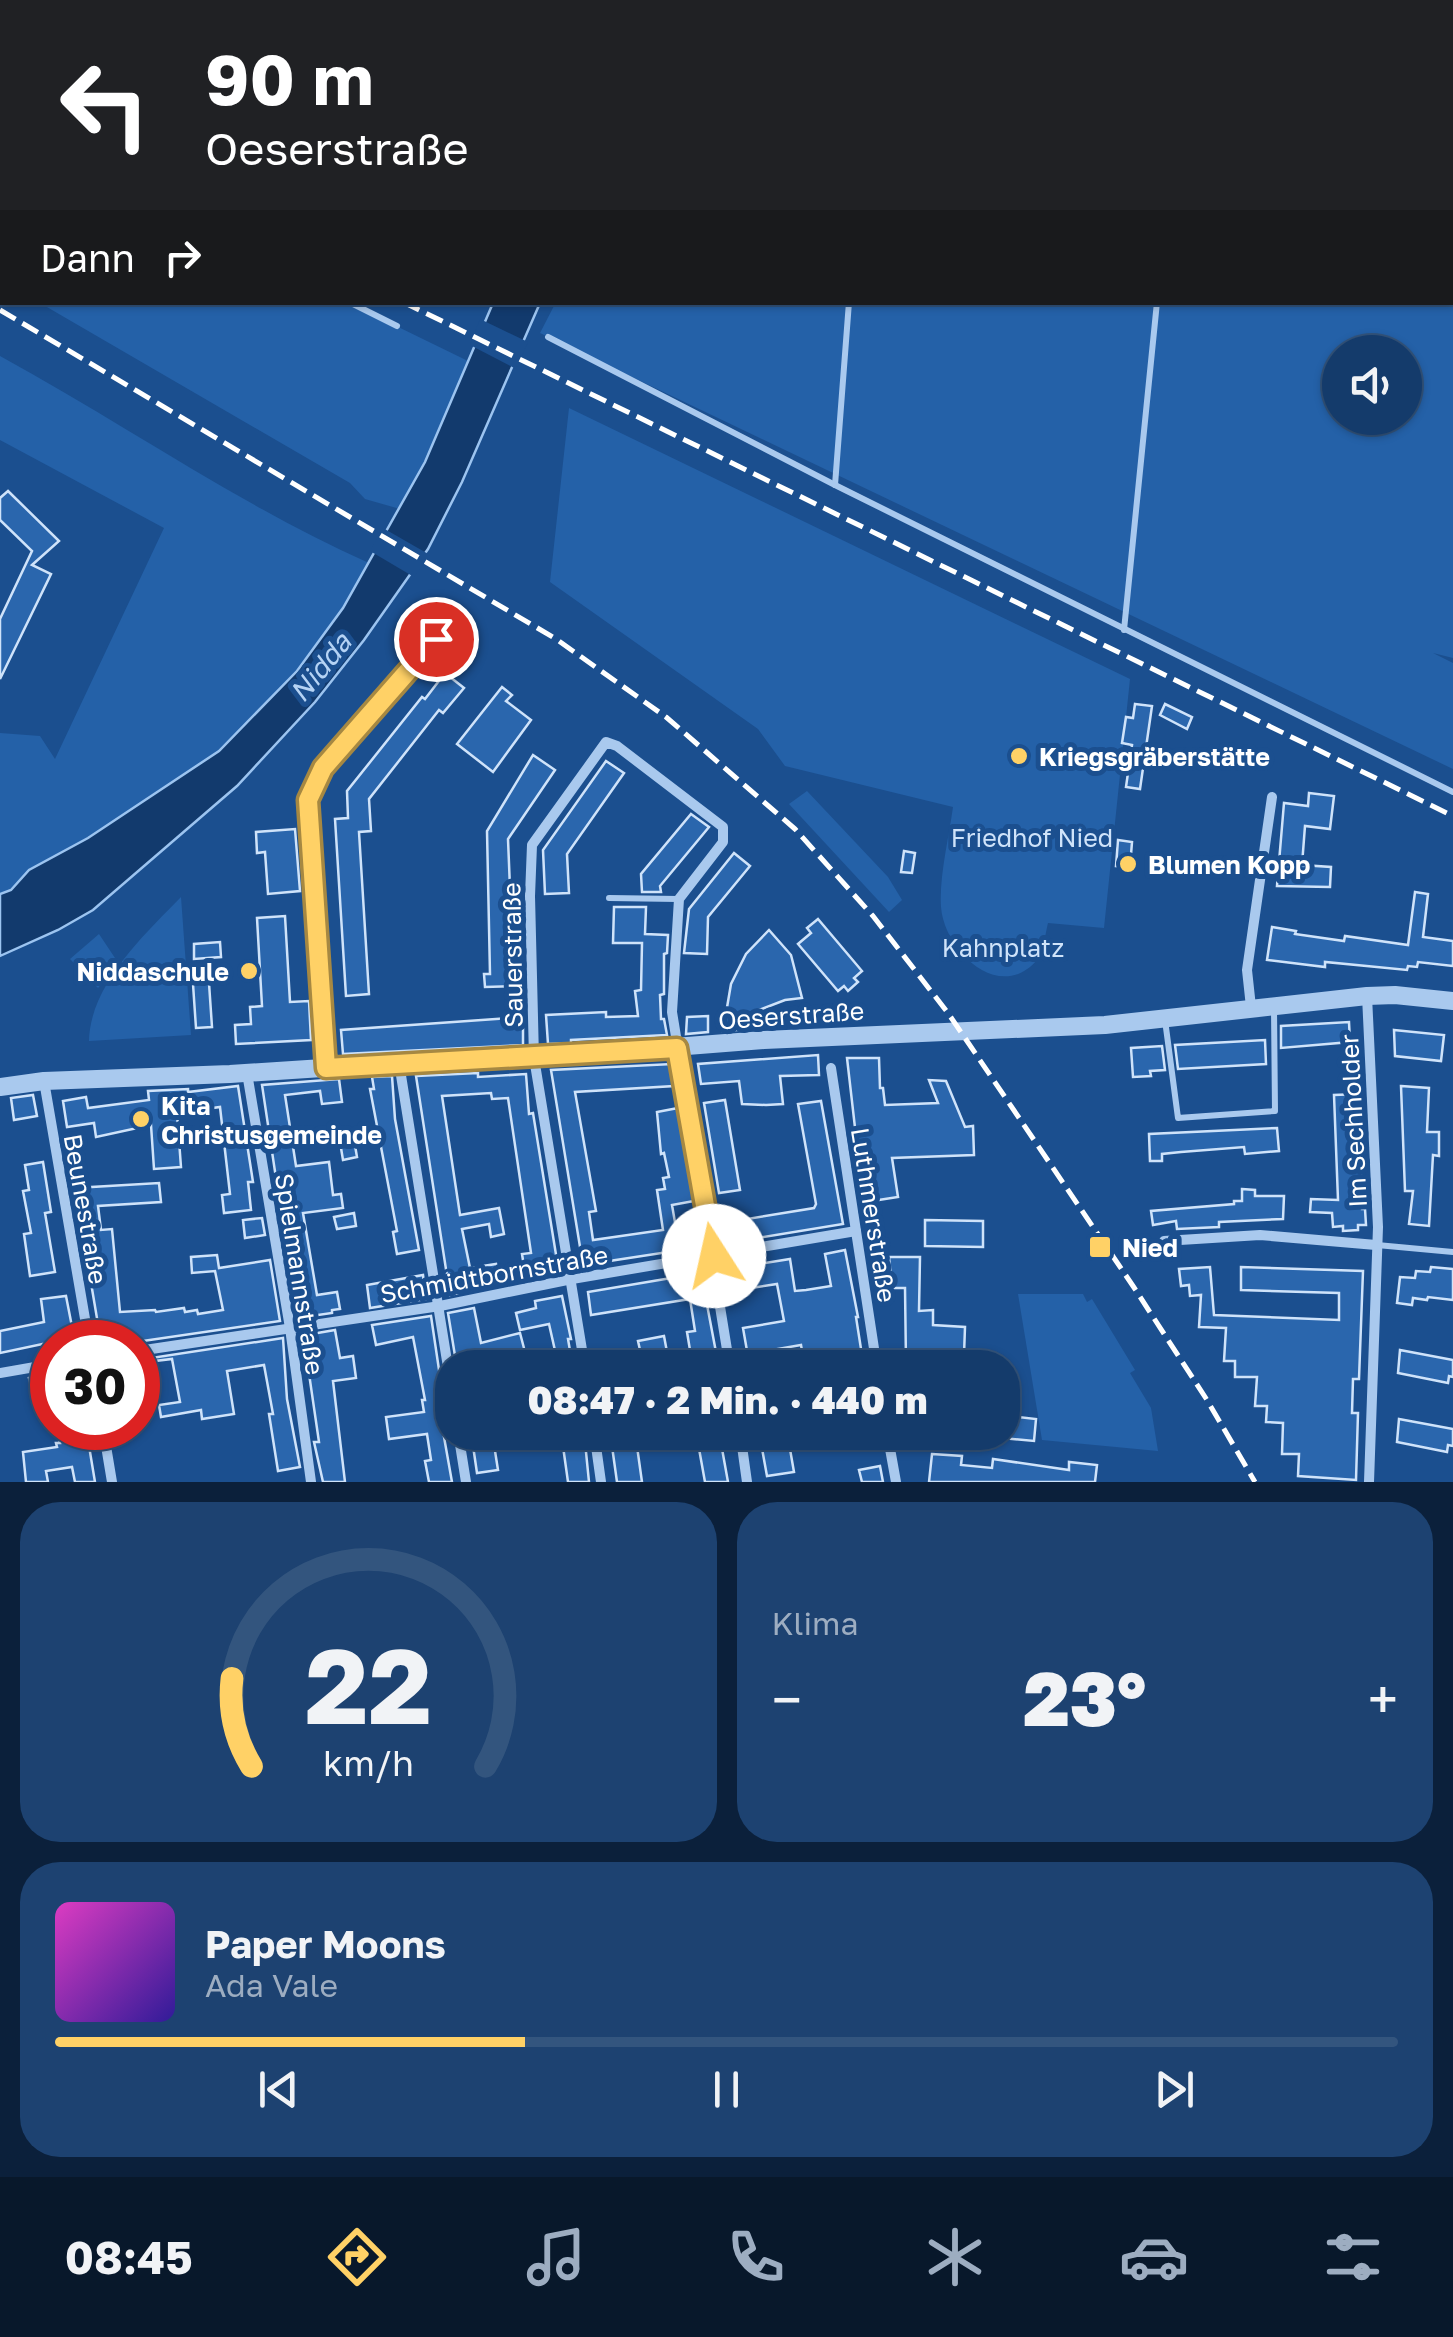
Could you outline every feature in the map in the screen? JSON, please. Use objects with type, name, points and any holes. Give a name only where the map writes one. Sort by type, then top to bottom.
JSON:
[{"type":"street","points":[[326,1068],[308,800],[323,768],[436,639]]},
{"type":"street","name":"Sauerstraße","points":[[582,1350],[534,1058],[532,845],[606,742],[617,746],[723,827],[723,842],[679,899]]},
{"type":"street","points":[[1251,1007],[1248,970],[1272,797]]},
{"type":"street","points":[[679,899],[672,1012],[727,1350]]},
{"type":"street","name":"Oeserstraße","points":[[0,1087],[901,1033],[1105,1025],[1367,996],[1453,1001]]},
{"type":"street","name":"Im Sechholder","points":[[1367,996],[1376,1245],[1369,1482]]},
{"type":"street","points":[[400,1062],[446,1350]]},
{"type":"street","name":"Luthmerstraße","points":[[831,1068],[874,1350]]},
{"type":"street","name":"Spielmannstraße","points":[[247,1073],[312,1482]]},
{"type":"street","name":"Beunestraße","points":[[44,1082],[85,1320]]},
{"type":"street","name":"Schmidtbornstraße","points":[[160,1348],[440,1306],[856,1230]]},
{"type":"street","points":[[1164,1241],[1260,1235],[1376,1245]]},
{"type":"street","points":[[0,1373],[30,1368]]},
{"type":"street","points":[[107,1450],[112,1482]]},
{"type":"street","points":[[461,1450],[466,1482]]},
{"type":"street","points":[[597,1450],[601,1482]]},
{"type":"street","points":[[743,1450],[747,1482]]},
{"type":"street","points":[[890,1450],[896,1482]]},
{"type":"lane","points":[[355,305],[397,326]]},
{"type":"lane","points":[[836,484],[849,305]]},
{"type":"lane","points":[[1124,630],[1157,305]]},
{"type":"lane","points":[[548,337],[1124,630],[1453,792]]},
{"type":"lane","points":[[609,898],[679,899]]},
{"type":"lane","points":[[1166,1018],[1178,1118],[1275,1111],[1274,1006]]},
{"type":"lane","points":[[1376,1245],[1453,1252]]},
{"type":"green space","points":[[43,305],[353,305],[468,361],[425,462],[400,509],[365,499],[350,483]]},
{"type":"green space","points":[[554,305],[1453,305],[1453,658],[1433,653],[1453,663],[1453,769],[540,333]]},
{"type":"green space","points":[[0,356],[228,490],[369,563],[343,609],[297,671],[219,751],[88,838],[29,870],[11,890],[0,894],[0,733],[40,736],[55,759],[164,528],[0,440]]},
{"type":"green space","points":[[569,408],[1130,679],[1104,928],[1048,923],[1037,960],[1022,972],[1006,976],[976,966],[952,940],[941,907],[953,807],[785,766],[758,729],[550,582]]},
{"type":"green space","points":[[807,791],[888,877],[902,900],[889,912],[789,804]]},
{"type":"green space","points":[[181,897],[191,1035],[89,1041],[99,1000],[121,962]]},
{"type":"green space","points":[[99,934],[119,964],[98,988],[70,959]]},
{"type":"green space","points":[[1018,1294],[1083,1294],[1087,1302],[1092,1299],[1135,1370],[1130,1373],[1151,1408],[1158,1451],[1042,1440]]},
{"type":"water","name":"Nidda","points":[[492,305],[539,305],[462,482],[428,549],[315,702],[237,786],[93,910],[0,956],[0,894],[11,890],[29,870],[88,838],[219,751],[297,671],[343,608],[425,462]]},
{"type":"pier","points":[[480,319],[528,342],[516,369],[470,345]]},
{"type":"pier","points":[[383,528],[430,555],[414,577],[370,551]]},
{"type":"building","points":[[8,491],[59,541],[32,565],[51,574],[0,679],[0,619],[32,551],[0,520],[0,498]]},
{"type":"building","points":[[445,673],[464,688],[443,713],[439,710],[369,799],[371,831],[359,832],[369,994],[346,996],[335,819],[348,818],[347,791]]},
{"type":"building","points":[[502,687],[512,695],[506,701],[531,720],[493,772],[457,744]]},
{"type":"building","points":[[1135,704],[1152,706],[1140,789],[1126,787],[1132,745],[1122,743],[1126,717],[1133,718]]},
{"type":"building","points":[[1165,704],[1192,717],[1187,729],[1160,715]]},
{"type":"building","points":[[533,755],[555,770],[508,839],[514,986],[485,987],[484,974],[490,974],[487,831]]},
{"type":"building","points":[[606,761],[624,773],[567,854],[569,893],[545,894],[543,850]]},
{"type":"building","points":[[1309,793],[1334,796],[1330,829],[1305,826],[1302,865],[1331,867],[1330,887],[1277,886],[1284,803],[1308,806]]},
{"type":"building","points":[[691,814],[709,827],[660,886],[661,892],[642,892],[641,874]]},
{"type":"building","points":[[295,829],[300,891],[268,894],[265,852],[257,853],[256,832]]},
{"type":"building","points":[[1118,840],[1132,842],[1130,867],[1116,866]]},
{"type":"building","points":[[904,851],[915,853],[912,873],[901,872]]},
{"type":"building","points":[[734,853],[750,866],[708,917],[707,954],[684,953],[689,909]]},
{"type":"building","points":[[1415,892],[1428,894],[1423,937],[1453,941],[1453,966],[1418,962],[1417,967],[1408,966],[1407,970],[1267,960],[1272,927],[1344,941],[1345,936],[1408,945]]},
{"type":"building","points":[[614,907],[646,907],[645,934],[668,935],[664,994],[660,995],[661,1019],[667,1035],[548,1044],[546,1015],[606,1012],[606,1017],[638,1016],[635,991],[641,990],[642,943],[613,943]]},
{"type":"building","points":[[285,916],[290,1002],[309,1001],[311,1040],[236,1044],[235,1025],[251,1024],[250,1007],[262,1006],[257,918]]},
{"type":"building","points":[[818,919],[862,971],[854,978],[858,982],[848,991],[844,986],[838,991],[798,944],[811,933],[807,928]]},
{"type":"building","points":[[769,930],[791,955],[802,998],[785,1000],[746,1015],[747,1029],[723,1031],[731,984],[746,954]]},
{"type":"building","points":[[220,942],[221,957],[194,959],[194,944]]},
{"type":"building","points":[[209,983],[212,1027],[196,1028],[193,984]]},
{"type":"building","points":[[708,1016],[708,1032],[686,1034],[687,1017]]},
{"type":"building","points":[[523,1017],[523,1045],[343,1054],[341,1030]]},
{"type":"building","points":[[1349,1022],[1350,1042],[1281,1048],[1281,1026]]},
{"type":"building","points":[[1394,1030],[1444,1035],[1441,1061],[1395,1056]]},
{"type":"building","points":[[1265,1040],[1266,1064],[1178,1069],[1175,1045]]},
{"type":"building","points":[[1162,1046],[1165,1070],[1133,1077],[1131,1048]]},
{"type":"building","points":[[818,1055],[819,1075],[780,1076],[783,1104],[742,1104],[739,1081],[701,1084],[698,1064]]},
{"type":"building","points":[[847,1058],[879,1058],[885,1105],[938,1103],[929,1080],[946,1081],[965,1127],[973,1126],[974,1155],[892,1158],[898,1197],[872,1201],[869,1178],[861,1180]]},
{"type":"building","points":[[672,1064],[674,1086],[575,1092],[596,1211],[589,1212],[593,1240],[663,1230],[657,1190],[665,1189],[663,1178],[669,1177],[664,1153],[661,1154],[657,1112],[678,1108],[694,1201],[672,1205],[676,1228],[697,1225],[701,1247],[583,1265],[551,1070]]},
{"type":"building","points":[[478,1073],[478,1077],[526,1074],[529,1114],[533,1113],[559,1273],[526,1279],[522,1254],[531,1253],[508,1098],[492,1099],[491,1093],[442,1096],[460,1215],[499,1208],[504,1234],[491,1237],[489,1224],[462,1229],[470,1268],[496,1264],[499,1283],[450,1295],[416,1076]]},
{"type":"building","points":[[392,1076],[395,1119],[419,1250],[397,1254],[393,1232],[397,1231],[370,1089],[374,1089],[372,1077]]},
{"type":"building","points":[[339,1079],[342,1102],[322,1104],[320,1091],[285,1095],[296,1166],[329,1162],[333,1195],[341,1194],[343,1208],[303,1213],[317,1295],[337,1292],[340,1309],[297,1318],[262,1085]]},
{"type":"building","points":[[238,1086],[253,1182],[248,1182],[251,1210],[224,1213],[222,1195],[230,1194],[220,1107],[177,1113],[181,1167],[154,1169],[151,1125],[96,1137],[94,1123],[67,1127],[63,1101],[86,1097],[88,1108],[149,1100],[148,1091],[188,1092]]},
{"type":"building","points":[[1401,1086],[1429,1088],[1427,1132],[1439,1132],[1439,1156],[1433,1155],[1429,1226],[1409,1224],[1413,1191],[1405,1191]]},
{"type":"building","points":[[1359,1094],[1362,1209],[1366,1225],[1343,1231],[1343,1226],[1333,1227],[1332,1213],[1310,1212],[1311,1199],[1338,1200],[1334,1095]]},
{"type":"building","points":[[33,1095],[37,1116],[14,1120],[11,1098]]},
{"type":"building","points":[[725,1100],[740,1190],[719,1193],[704,1103]]},
{"type":"building","points":[[821,1101],[843,1224],[726,1243],[723,1223],[814,1208],[798,1104]]},
{"type":"building","points":[[1277,1128],[1279,1151],[1245,1154],[1244,1147],[1162,1154],[1162,1161],[1150,1161],[1149,1134]]},
{"type":"building","points":[[353,1134],[357,1157],[343,1160],[339,1136]]},
{"type":"building","points":[[43,1162],[51,1212],[45,1213],[55,1272],[30,1276],[24,1234],[31,1233],[23,1191],[29,1190],[25,1165]]},
{"type":"building","points":[[159,1183],[161,1202],[98,1206],[101,1230],[112,1229],[120,1312],[184,1308],[185,1312],[197,1310],[198,1314],[223,1310],[215,1271],[192,1273],[191,1257],[217,1255],[219,1268],[270,1260],[280,1321],[160,1338],[160,1320],[97,1320],[75,1188]]},
{"type":"building","points":[[1242,1189],[1255,1190],[1255,1196],[1284,1196],[1283,1219],[1219,1222],[1219,1227],[1177,1229],[1176,1221],[1153,1225],[1151,1211],[1234,1204],[1242,1201]]},
{"type":"building","points":[[354,1213],[356,1226],[337,1229],[334,1217]]},
{"type":"building","points":[[262,1218],[265,1235],[245,1238],[243,1220]]},
{"type":"building","points":[[925,1220],[983,1221],[983,1247],[925,1246]]},
{"type":"building","points":[[845,1250],[861,1350],[802,1350],[801,1345],[747,1350],[743,1328],[784,1321],[777,1284],[732,1291],[729,1269],[790,1259],[795,1291],[831,1286],[825,1254]]},
{"type":"building","points":[[889,1257],[920,1257],[919,1311],[933,1310],[933,1325],[965,1327],[964,1350],[906,1350],[905,1288],[892,1288]]},
{"type":"building","points":[[1210,1267],[1214,1315],[1339,1320],[1339,1293],[1241,1290],[1241,1267],[1363,1271],[1359,1379],[1353,1379],[1352,1413],[1358,1413],[1356,1480],[1298,1476],[1299,1454],[1282,1454],[1283,1423],[1266,1422],[1267,1406],[1255,1406],[1257,1377],[1235,1377],[1235,1361],[1224,1361],[1226,1328],[1199,1327],[1201,1295],[1190,1296],[1189,1285],[1181,1286],[1179,1269]]},
{"type":"building","points":[[1431,1267],[1453,1269],[1453,1300],[1428,1297],[1413,1298],[1412,1305],[1397,1303],[1400,1277],[1415,1278],[1416,1271],[1430,1272]]},
{"type":"building","points":[[701,1273],[716,1350],[690,1350],[687,1332],[695,1331],[690,1299],[591,1315],[588,1292]]},
{"type":"building","points":[[423,1275],[426,1299],[370,1308],[367,1285]]},
{"type":"building","points":[[66,1296],[71,1320],[44,1320],[41,1299]]},
{"type":"building","points":[[562,1296],[570,1350],[555,1350],[549,1324],[520,1330],[516,1313],[536,1308],[535,1301]]},
{"type":"building","points":[[474,1308],[481,1343],[520,1333],[524,1350],[454,1350],[448,1313]]},
{"type":"building","points":[[431,1316],[436,1350],[435,1450],[446,1450],[452,1482],[429,1482],[425,1461],[431,1460],[427,1434],[389,1439],[386,1417],[424,1412],[425,1400],[413,1337],[376,1345],[372,1325]]},
{"type":"building","points":[[30,1325],[30,1347],[0,1353],[0,1331]]},
{"type":"building","points":[[335,1330],[340,1358],[353,1356],[356,1378],[333,1381],[345,1482],[323,1482],[314,1442],[319,1442],[306,1353],[302,1354],[300,1336]]},
{"type":"building","points":[[664,1336],[667,1350],[640,1350],[638,1341]]},
{"type":"building","points":[[283,1338],[287,1399],[300,1467],[278,1471],[264,1365],[227,1371],[234,1414],[202,1419],[201,1410],[161,1417],[160,1405],[180,1402],[172,1359],[160,1360],[160,1357]]},
{"type":"building","points":[[1400,1350],[1453,1360],[1453,1377],[1449,1376],[1448,1383],[1398,1373]]},
{"type":"building","points":[[1020,1417],[1036,1419],[1034,1441],[1020,1440]]},
{"type":"building","points":[[1399,1419],[1453,1429],[1453,1446],[1448,1445],[1447,1452],[1397,1442]]},
{"type":"building","points":[[90,1450],[95,1482],[75,1482],[72,1467],[46,1471],[48,1482],[26,1482],[23,1452]]},
{"type":"building","points":[[474,1450],[495,1450],[498,1470],[477,1473]]},
{"type":"building","points":[[564,1450],[586,1450],[589,1482],[568,1482]]},
{"type":"building","points":[[613,1450],[638,1450],[642,1482],[617,1482]]},
{"type":"building","points":[[699,1450],[722,1450],[728,1482],[705,1482]]},
{"type":"building","points":[[762,1450],[790,1450],[794,1472],[767,1476]]},
{"type":"building","points":[[932,1454],[962,1456],[961,1465],[992,1468],[993,1459],[1069,1470],[1069,1462],[1097,1465],[1095,1482],[929,1482]]},
{"type":"building","points":[[880,1466],[883,1482],[862,1482],[859,1470]]},
{"type":"railway","points":[[409,305],[1453,816]]},
{"type":"railway","points":[[0,310],[556,639],[666,717],[795,829],[873,916],[948,1013],[1133,1286],[1255,1482]]},
{"type":"place","name":"Kriegsgräberstätte","points":[[1019,756]]},
{"type":"place","name":"Blumen Kopp","points":[[1128,864]]},
{"type":"place","name":"Niddaschule","points":[[249,971]]},
{"type":"place","name":"Kita Christusgemeinde","points":[[141,1119]]},
{"type":"place","name":"Nied","points":[[1100,1247]]},
{"type":"route","points":[[436,639],[323,768],[308,800],[326,1068],[677,1048],[714,1256]]},
{"type":"park label","name":"Friedhof Nied","points":[[1032,837]]},
{"type":"park label","name":"Kahnplatz","points":[[1003,947]]}]
